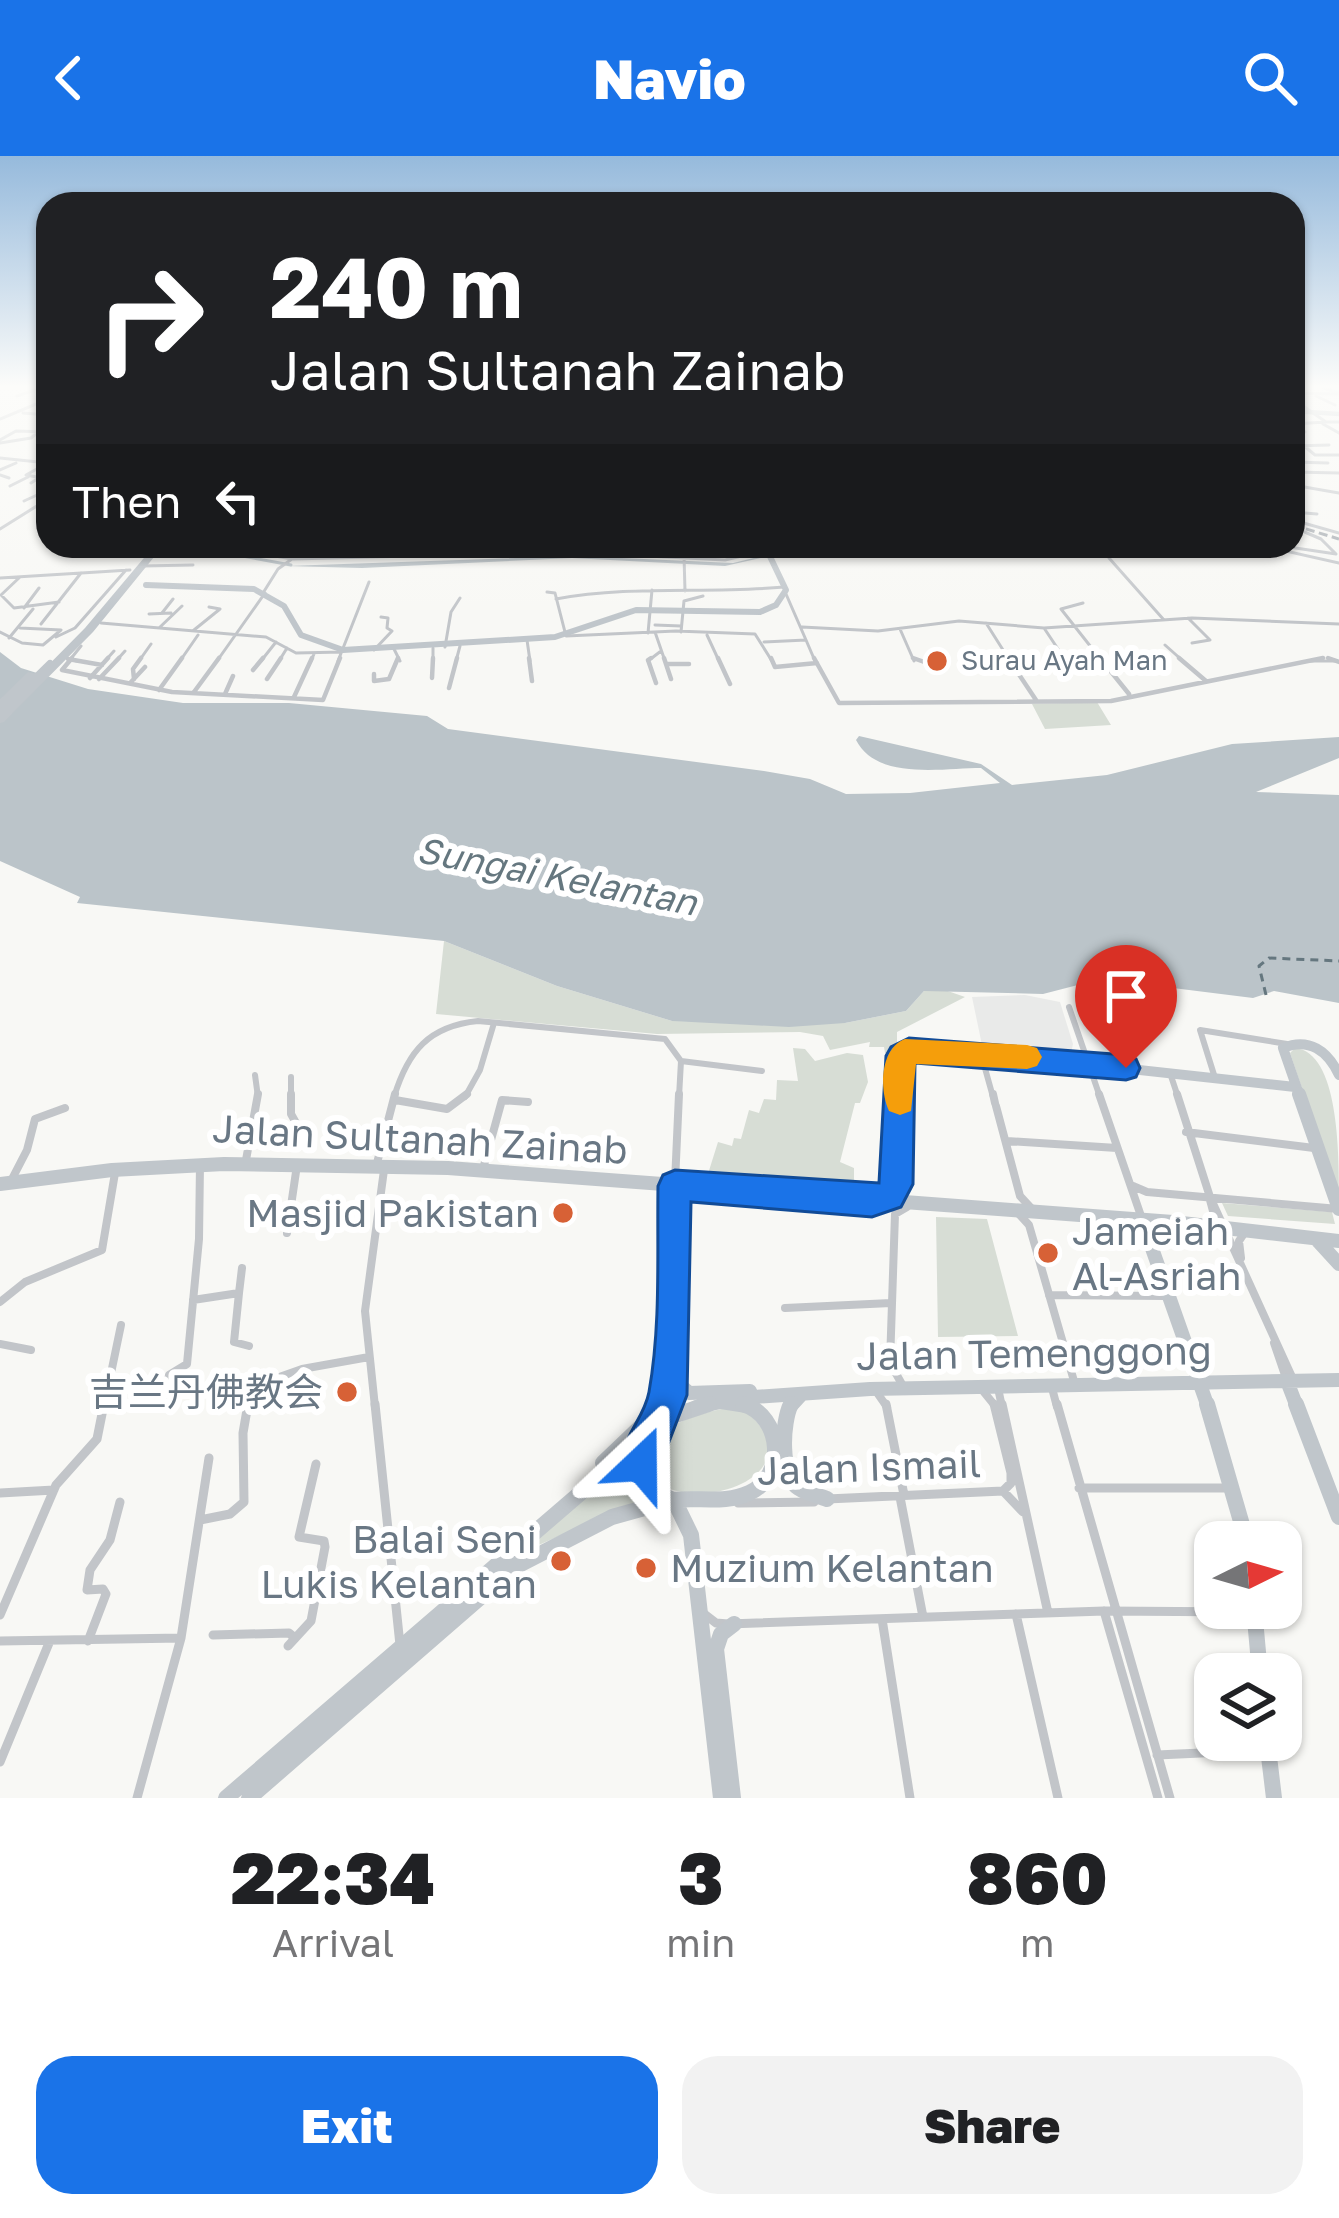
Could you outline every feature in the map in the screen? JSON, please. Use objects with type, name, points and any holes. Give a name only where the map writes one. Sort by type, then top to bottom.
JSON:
[{"type":"highway","points":[[145,558],[138,582],[146,585]]},
{"type":"highway","points":[[125,595],[145,558]]},
{"type":"highway","points":[[61,657],[145,558]]},
{"type":"highway","points":[[94,623],[145,558]]},
{"type":"highway","points":[[0,713],[125,595],[146,585]]},
{"type":"main road","points":[[146,585],[228,585],[264,593],[289,611],[301,635],[342,651],[394,650],[565,635],[613,615],[650,609],[752,614],[776,605],[786,591],[772,558]]},
{"type":"main road","points":[[1339,1075],[1331,1058],[1319,1048],[1281,1042],[1339,1209]]},
{"type":"main road","points":[[930,1204],[903,1198],[897,1184],[901,1056],[905,1052],[1085,1063],[1295,1087]]},
{"type":"main road","name":"Jalan Sultanah Zainab","points":[[5,1183],[116,1167],[297,1161],[1010,1209],[1339,1240]]},
{"type":"main road","points":[[874,1201],[890,1196],[897,1184]]},
{"type":"main road","points":[[675,1186],[676,1378],[689,1393],[783,1394]]},
{"type":"main road","points":[[1142,1220],[1200,1381],[1242,1521]]},
{"type":"main road","points":[[1313,1237],[1339,1264]]},
{"type":"main road","points":[[673,1343],[666,1406],[643,1445],[643,1473],[652,1488],[674,1500],[691,1535],[721,1798]]},
{"type":"main road","points":[[586,1485],[656,1409],[668,1377]]},
{"type":"main road","points":[[1290,1381],[1339,1517]]},
{"type":"main road","name":"Jalan Temenggong","points":[[731,1400],[870,1389],[1339,1381]]},
{"type":"main road","points":[[804,1393],[784,1413],[791,1475],[798,1488],[826,1498]]},
{"type":"main road","points":[[226,1798],[656,1428],[702,1406],[731,1400],[748,1403],[766,1418],[775,1440],[773,1466],[751,1493],[674,1500],[612,1517],[509,1572],[271,1790],[249,1798]]},
{"type":"main road","points":[[733,1798],[716,1649],[721,1634],[734,1624]]},
{"type":"main road","points":[[1270,1761],[1278,1798]]},
{"type":"street","points":[[30,480],[36,469]]},
{"type":"street","points":[[1305,472],[1339,471]]},
{"type":"street","points":[[0,473],[9,478]]},
{"type":"street","points":[[10,486],[36,478]]},
{"type":"street","points":[[1305,487],[1339,494]]},
{"type":"street","points":[[24,501],[36,496]]},
{"type":"street","points":[[0,529],[36,507]]},
{"type":"street","points":[[1305,513],[1317,514]]},
{"type":"street","points":[[1305,528],[1339,533]]},
{"type":"street","points":[[1305,556],[1338,563],[1324,534]]},
{"type":"street","points":[[1305,549],[1336,554]]},
{"type":"street","points":[[0,578],[82,572],[145,558],[193,565]]},
{"type":"street","points":[[280,558],[446,558]]},
{"type":"street","points":[[194,692],[280,566],[293,558]]},
{"type":"street","points":[[630,558],[684,563],[744,558]]},
{"type":"street","points":[[683,558],[685,591]]},
{"type":"street","points":[[1109,558],[1164,620]]},
{"type":"street","points":[[41,624],[82,572]]},
{"type":"street","points":[[20,577],[1,596],[14,608],[59,602]]},
{"type":"street","points":[[102,665],[61,657],[62,670],[98,680],[159,690],[323,700],[369,582]]},
{"type":"street","points":[[24,608],[39,588]]},
{"type":"street","points":[[563,588],[566,597]]},
{"type":"street","points":[[652,590],[653,630],[671,679]]},
{"type":"street","points":[[556,599],[582,591],[786,591],[835,701],[1111,700],[1326,657],[1339,662]]},
{"type":"street","points":[[547,592],[555,593],[565,635],[681,629],[707,635],[755,634],[775,667],[817,663]]},
{"type":"street","points":[[681,629],[688,599],[709,593]]},
{"type":"street","points":[[445,647],[451,612],[460,598]]},
{"type":"street","points":[[162,613],[173,599]]},
{"type":"street","points":[[1083,603],[1061,609],[1129,694]]},
{"type":"street","points":[[9,638],[35,606]]},
{"type":"street","points":[[158,629],[182,606]]},
{"type":"street","points":[[191,632],[220,609],[208,607]]},
{"type":"street","points":[[149,614],[175,613]]},
{"type":"street","points":[[374,650],[392,631],[388,618],[381,617]]},
{"type":"street","points":[[1188,618],[1210,640],[1192,643]]},
{"type":"street","points":[[802,627],[900,629],[945,622],[1044,628],[1188,618],[1339,625]]},
{"type":"street","points":[[0,632],[44,645],[94,623],[233,635],[314,654],[342,651]]},
{"type":"street","points":[[986,623],[1036,700]]},
{"type":"street","points":[[20,628],[59,628],[56,637]]},
{"type":"street","points":[[1044,628],[1069,672]]},
{"type":"street","points":[[900,629],[915,662],[930,664]]},
{"type":"street","points":[[159,690],[200,633]]},
{"type":"street","points":[[707,635],[730,684]]},
{"type":"street","points":[[527,640],[532,681]]},
{"type":"street","points":[[764,642],[806,640]]},
{"type":"street","points":[[253,670],[276,642]]},
{"type":"street","points":[[132,682],[133,669],[151,644]]},
{"type":"street","points":[[1165,645],[1206,681]]},
{"type":"street","points":[[449,688],[460,646]]},
{"type":"street","points":[[267,679],[287,648]]},
{"type":"street","points":[[432,678],[433,648]]},
{"type":"street","points":[[374,674],[374,681],[389,679],[400,662],[394,650]]},
{"type":"street","points":[[90,678],[114,651]]},
{"type":"street","points":[[98,680],[125,651]]},
{"type":"street","points":[[656,683],[648,660],[661,651]]},
{"type":"street","points":[[294,697],[314,654]]},
{"type":"street","points":[[666,664],[689,664]]},
{"type":"street","points":[[132,682],[145,667]]},
{"type":"street","points":[[224,694],[233,676]]},
{"type":"street","points":[[1069,1007],[1142,1220]]},
{"type":"street","points":[[400,1647],[369,1357],[366,1284],[380,1166],[409,1052],[448,1022],[665,1039],[681,1061],[675,1186]]},
{"type":"street","points":[[395,1100],[446,1108],[456,1105],[477,1078],[494,1022]]},
{"type":"street","points":[[1215,1078],[1200,1030],[1281,1042]]},
{"type":"street","points":[[981,1054],[1020,1196],[1035,1211]]},
{"type":"street","points":[[681,1061],[762,1071]]},
{"type":"street","points":[[1170,1072],[1220,1227],[1241,1262],[1290,1381]]},
{"type":"street","points":[[246,1160],[259,1103],[255,1075]]},
{"type":"street","points":[[291,1077],[291,1114],[304,1137]]},
{"type":"street","points":[[482,1173],[502,1100],[528,1102]]},
{"type":"street","points":[[5,1183],[35,1119],[65,1108]]},
{"type":"street","points":[[1186,1132],[1317,1149]]},
{"type":"street","points":[[1005,1141],[1117,1148]]},
{"type":"street","points":[[163,1393],[169,1375],[187,1364],[200,1161]]},
{"type":"street","points":[[287,1233],[297,1161]]},
{"type":"street","points":[[0,1302],[26,1282],[102,1250],[116,1167]]},
{"type":"street","points":[[1130,1184],[1147,1192],[1339,1209]]},
{"type":"street","points":[[905,1389],[890,1363],[891,1303],[895,1214],[910,1205]]},
{"type":"street","points":[[1010,1209],[1028,1225],[1075,1384]]},
{"type":"street","points":[[1241,1262],[1239,1241],[1247,1230]]},
{"type":"street","points":[[242,1268],[234,1342],[249,1346]]},
{"type":"street","points":[[194,1300],[239,1293]]},
{"type":"street","points":[[1049,1295],[1169,1296]]},
{"type":"street","points":[[785,1308],[891,1303]]},
{"type":"street","points":[[0,1615],[61,1476],[98,1439],[121,1325]]},
{"type":"street","points":[[0,1344],[31,1350]]},
{"type":"street","points":[[200,1520],[230,1514],[244,1502],[243,1433],[251,1387],[302,1369],[369,1357]]},
{"type":"street","points":[[1051,1385],[1158,1798]]},
{"type":"street","points":[[998,1386],[1048,1613]]},
{"type":"street","points":[[974,1387],[988,1394],[996,1406],[1012,1479],[1003,1491]]},
{"type":"street","points":[[870,1389],[887,1405],[923,1617]]},
{"type":"street","points":[[137,1798],[181,1638],[208,1458]]},
{"type":"street","points":[[212,1635],[289,1633],[292,1643],[311,1621],[325,1547],[324,1541],[299,1537],[316,1464]]},
{"type":"street","points":[[1079,1488],[1234,1488]]},
{"type":"street","points":[[0,1493],[54,1490]]},
{"type":"street","name":"Jalan Ismail","points":[[708,1498],[754,1505],[1003,1491],[1013,1496],[1023,1512]]},
{"type":"street","points":[[88,1641],[106,1594],[85,1585],[95,1554],[110,1540],[120,1502]]},
{"type":"street","points":[[699,1609],[716,1623],[734,1624],[1194,1610]]},
{"type":"street","points":[[1109,1611],[1170,1798]]},
{"type":"street","points":[[1016,1614],[1058,1798]]},
{"type":"street","points":[[882,1619],[910,1798]]},
{"type":"street","points":[[0,1640],[181,1638]]},
{"type":"street","points":[[0,1762],[49,1643]]},
{"type":"street","points":[[1157,1755],[1194,1752]]},
{"type":"shaded area","points":[[1097,702],[1111,725],[1045,729],[1032,704]]},
{"type":"shaded area","points":[[444,941],[557,986],[672,1021],[845,1023],[906,1011],[924,991],[942,989],[965,997],[897,1032],[897,1055],[885,1053],[884,1047],[869,1047],[870,1042],[830,1050],[823,1036],[800,1032],[657,1034],[436,1014]]},
{"type":"shaded area","points":[[1025,995],[1060,1002],[1073,1044],[1071,1053],[982,1045],[972,997]]},
{"type":"shaded area","points":[[793,1048],[805,1049],[815,1061],[847,1053],[863,1055],[868,1082],[860,1103],[855,1103],[840,1162],[854,1168],[854,1191],[707,1177],[718,1142],[732,1146],[734,1138],[741,1139],[749,1110],[759,1113],[764,1099],[776,1100],[777,1080],[798,1081]]},
{"type":"shaded area","points":[[1295,1048],[1310,1054],[1328,1085],[1337,1132],[1339,1197],[1290,1053]]},
{"type":"shaded area","points":[[1222,1203],[1332,1212],[1335,1224],[1228,1216]]},
{"type":"shaded area","points":[[936,1217],[987,1219],[1018,1336],[938,1337]]},
{"type":"shaded area","points":[[739,1406],[762,1428],[769,1449],[763,1466],[748,1480],[703,1493],[678,1491],[656,1482],[650,1464],[660,1436],[688,1419]]},
{"type":"shaded area","points":[[631,1456],[637,1481],[649,1496],[532,1548],[530,1542]]},
{"type":"water","points":[[519,558],[572,558],[362,568],[286,566]]},
{"type":"water","points":[[572,558],[622,558],[733,563],[761,558],[725,566]]},
{"type":"water","name":"Sungai Kelantan","points":[[0,652],[21,668],[88,689],[183,703],[289,703],[427,716],[448,729],[764,771],[810,779],[846,794],[1000,783],[981,768],[912,769],[879,762],[856,740],[859,736],[981,764],[1012,785],[1107,775],[1232,744],[1339,737],[1339,758],[1256,792],[1339,795],[1339,1003],[1274,991],[1253,998],[1101,979],[1043,994],[924,991],[906,1011],[845,1023],[789,1027],[672,1021],[557,986],[444,941],[77,903],[80,897],[0,861]]},
{"type":"waterway","points":[[253,558],[291,565]]},
{"type":"ferry route","points":[[1266,995],[1259,966],[1269,958],[1339,961]]},
{"type":"railway","points":[[1305,529],[1339,539]]},
{"type":"slow traffic","points":[[900,1102],[905,1052],[1027,1057]]},
{"type":"place","name":"Surau Ayah Man","points":[[937,661]]},
{"type":"place","name":"Masjid Pakistan","points":[[563,1213]]},
{"type":"place","name":"Jameiah Al-Asriah","points":[[1048,1253]]},
{"type":"place","name":"吉兰丹佛教会","points":[[347,1392]]},
{"type":"place","name":"Balai Seni Lukis Kelantan","points":[[561,1561]]},
{"type":"place","name":"Muzium Kelantan","points":[[646,1568]]},
{"type":"route","points":[[641,1464],[643,1445],[656,1428],[668,1395],[675,1186],[872,1201],[890,1196],[897,1184],[901,1056],[909,1051],[1002,1054],[1126,1068]]}]
